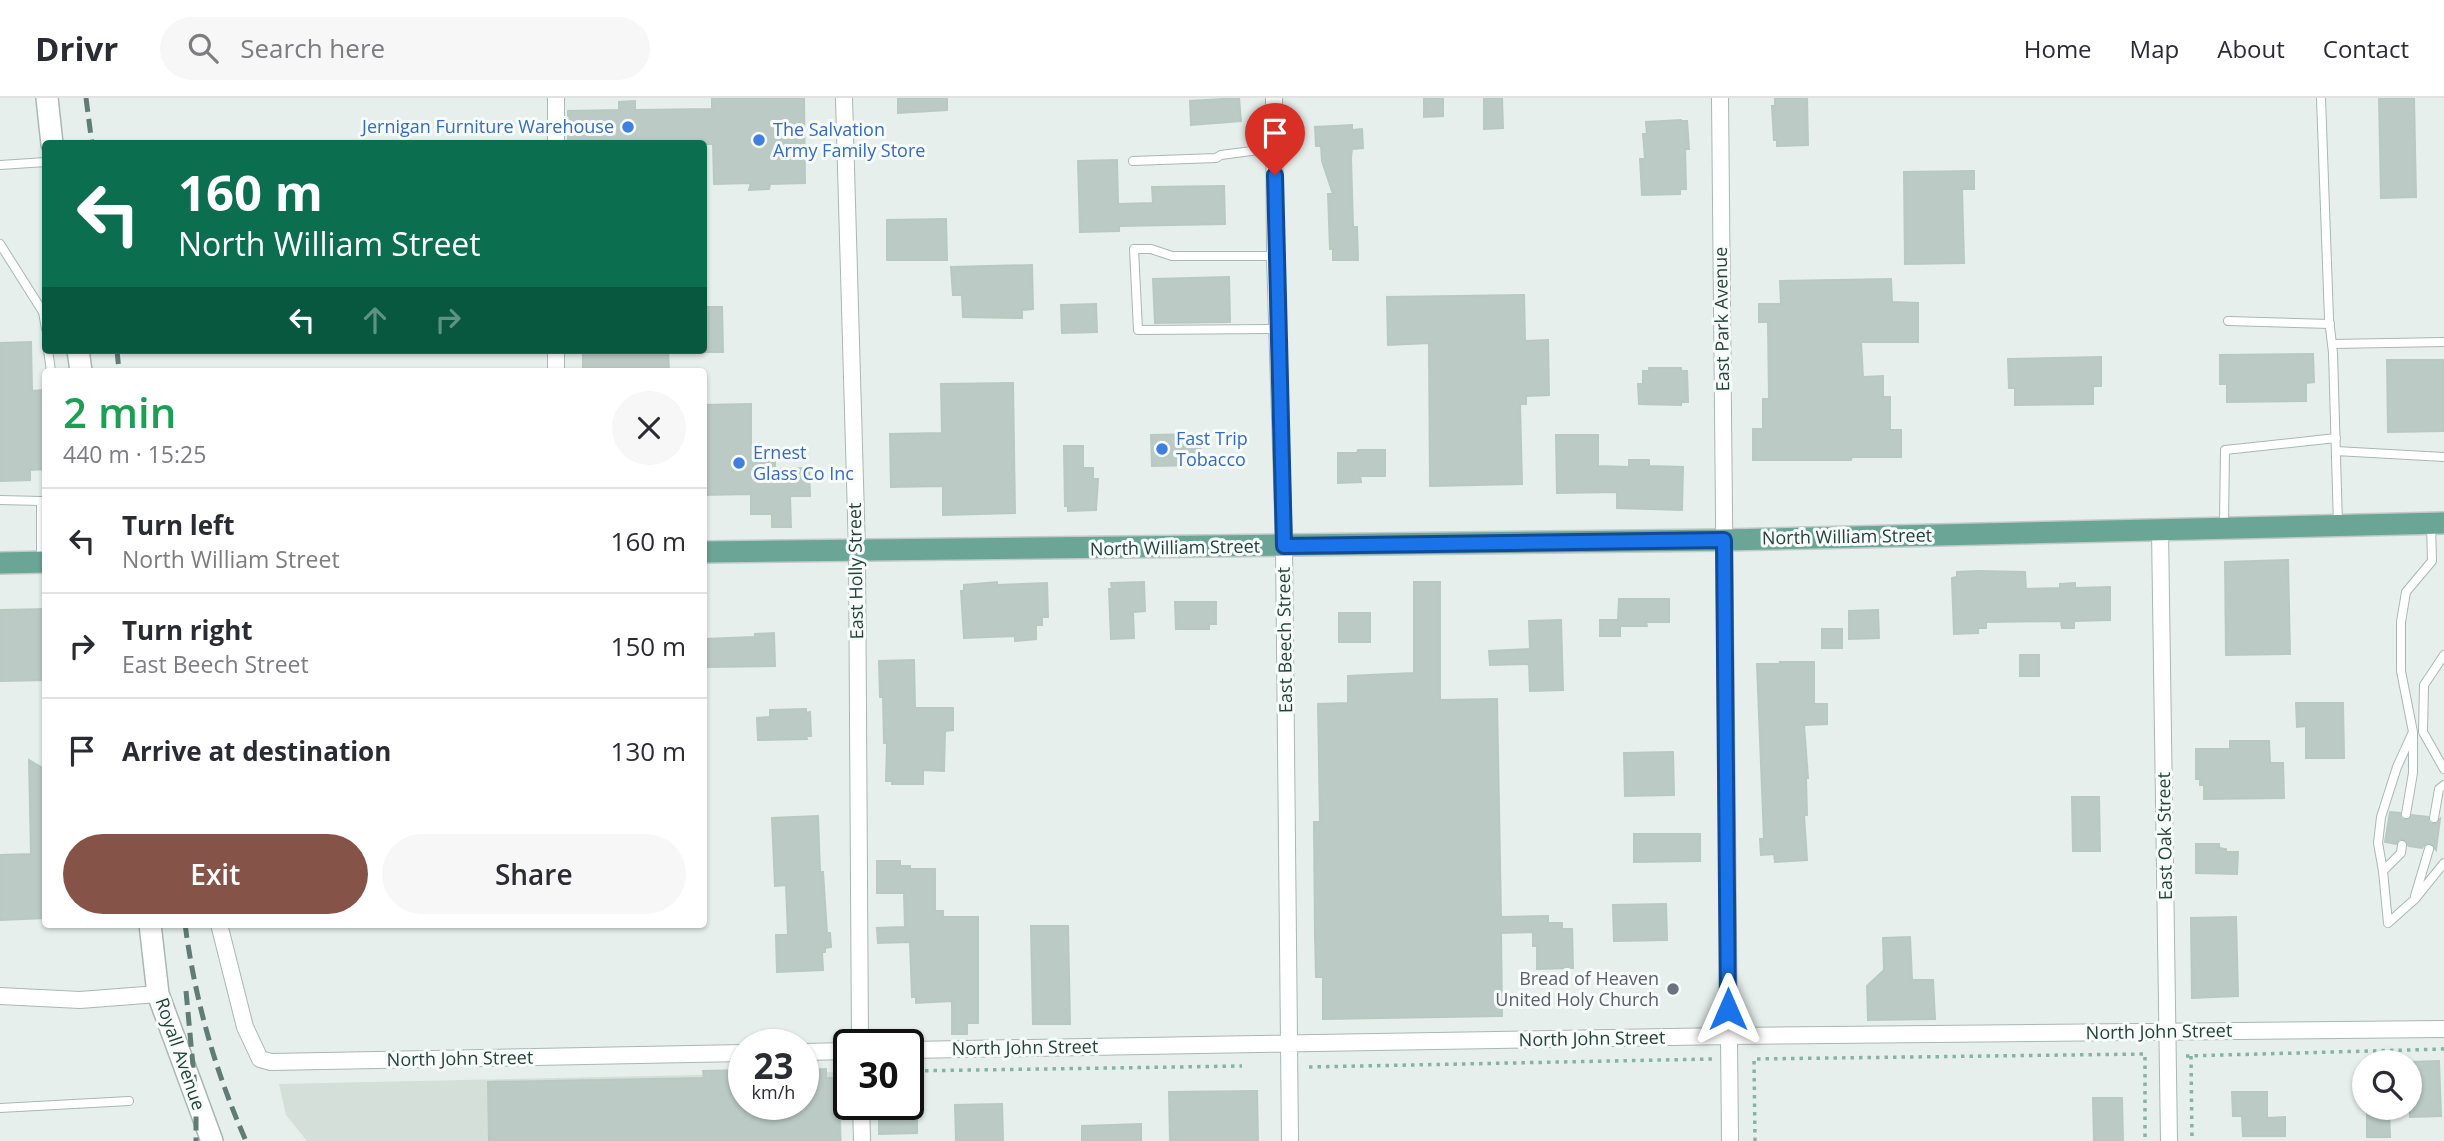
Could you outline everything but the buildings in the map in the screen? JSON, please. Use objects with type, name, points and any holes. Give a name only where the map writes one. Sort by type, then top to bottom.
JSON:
[{"type":"main road","name":"North William Street","points":[[707,552],[1724,540],[2438,523]]},
{"type":"main road","points":[[0,563],[42,562]]},
{"type":"street","points":[[47,98],[52,140]]},
{"type":"street","points":[[556,98],[556,140]]},
{"type":"street","name":"East Holly Street","points":[[844,98],[857,551],[860,1029]]},
{"type":"street","name":"East Beech Street","points":[[1274,98],[1275,256],[1284,546],[1290,1141]]},
{"type":"street","name":"East Park Avenue","points":[[1720,98],[1730,1141]]},
{"type":"street","name":"East Oak Street","points":[[2160,530],[2169,1141]]},
{"type":"street","name":"Royall Avenue","points":[[150,928],[158,994],[212,1141]]},
{"type":"street","name":"North John Street","points":[[220,928],[245,1027],[260,1059],[283,1063],[728,1053]]},
{"type":"street","points":[[0,996],[80,1000],[158,994]]},
{"type":"street","name":"North John Street","points":[[924,1050],[2444,1029]]},
{"type":"street","points":[[861,1120],[862,1141]]},
{"type":"lane","points":[[2321,98],[2338,526]]},
{"type":"lane","points":[[1133,161],[1216,158],[1220,155],[1274,148]]},
{"type":"lane","points":[[0,165],[42,162]]},
{"type":"lane","points":[[0,244],[42,310]]},
{"type":"lane","points":[[1275,256],[1172,256],[1152,249],[1135,249],[1138,330],[1278,329]]},
{"type":"lane","points":[[2228,321],[2330,324]]},
{"type":"lane","points":[[2332,344],[2444,342]]},
{"type":"lane","points":[[2224,529],[2225,450],[2336,438]]},
{"type":"lane","points":[[2336,452],[2444,457]]},
{"type":"lane","points":[[0,500],[42,498]]},
{"type":"lane","points":[[2406,814],[2413,773],[2413,732],[2401,671],[2401,622],[2406,592],[2432,561],[2438,523]]},
{"type":"lane","points":[[2444,655],[2424,685],[2423,732],[2444,769]]},
{"type":"lane","points":[[2413,732],[2423,732]]},
{"type":"lane","points":[[2413,732],[2397,766],[2381,817],[2378,843],[2384,871],[2388,923],[2415,899],[2444,863]]},
{"type":"lane","points":[[2434,818],[2440,789],[2444,785]]},
{"type":"lane","points":[[2384,871],[2401,853],[2402,845]]},
{"type":"lane","points":[[2415,899],[2429,849]]},
{"type":"lane","points":[[0,1108],[129,1101]]},
{"type":"path","points":[[2192,1141],[2189,1056],[2444,1049]]},
{"type":"path","points":[[1755,1141],[1754,1059],[2145,1054],[2145,1141]]},
{"type":"path","points":[[1309,1067],[1712,1059]]},
{"type":"path","points":[[924,1071],[1242,1066]]},
{"type":"shaded area","points":[[819,1072],[833,1072],[833,1120],[841,1120],[842,1141],[307,1141],[286,1115],[279,1084],[728,1074],[728,1120],[819,1120]]},
{"type":"railway","points":[[86,98],[91,140]]},
{"type":"railway","points":[[117,354],[119,368]]},
{"type":"railway","points":[[186,928],[194,980],[208,1035],[246,1141]]},
{"type":"railway","points":[[186,991],[196,1098],[196,1141]]},
{"type":"place","name":"Jernigan Furniture Warehouse","points":[[628,127]]},
{"type":"place","name":"The Salvation Army Family Store","points":[[759,140]]},
{"type":"place","name":"Fast Trip Tobacco","points":[[1162,449]]},
{"type":"place","name":"Ernest Glass Co Inc","points":[[739,463]]},
{"type":"place","name":"Bread of Heaven United Holy Church","points":[[1673,989]]},
{"type":"route","points":[[1275,175],[1284,546],[1724,540],[1728,1009]]}]
